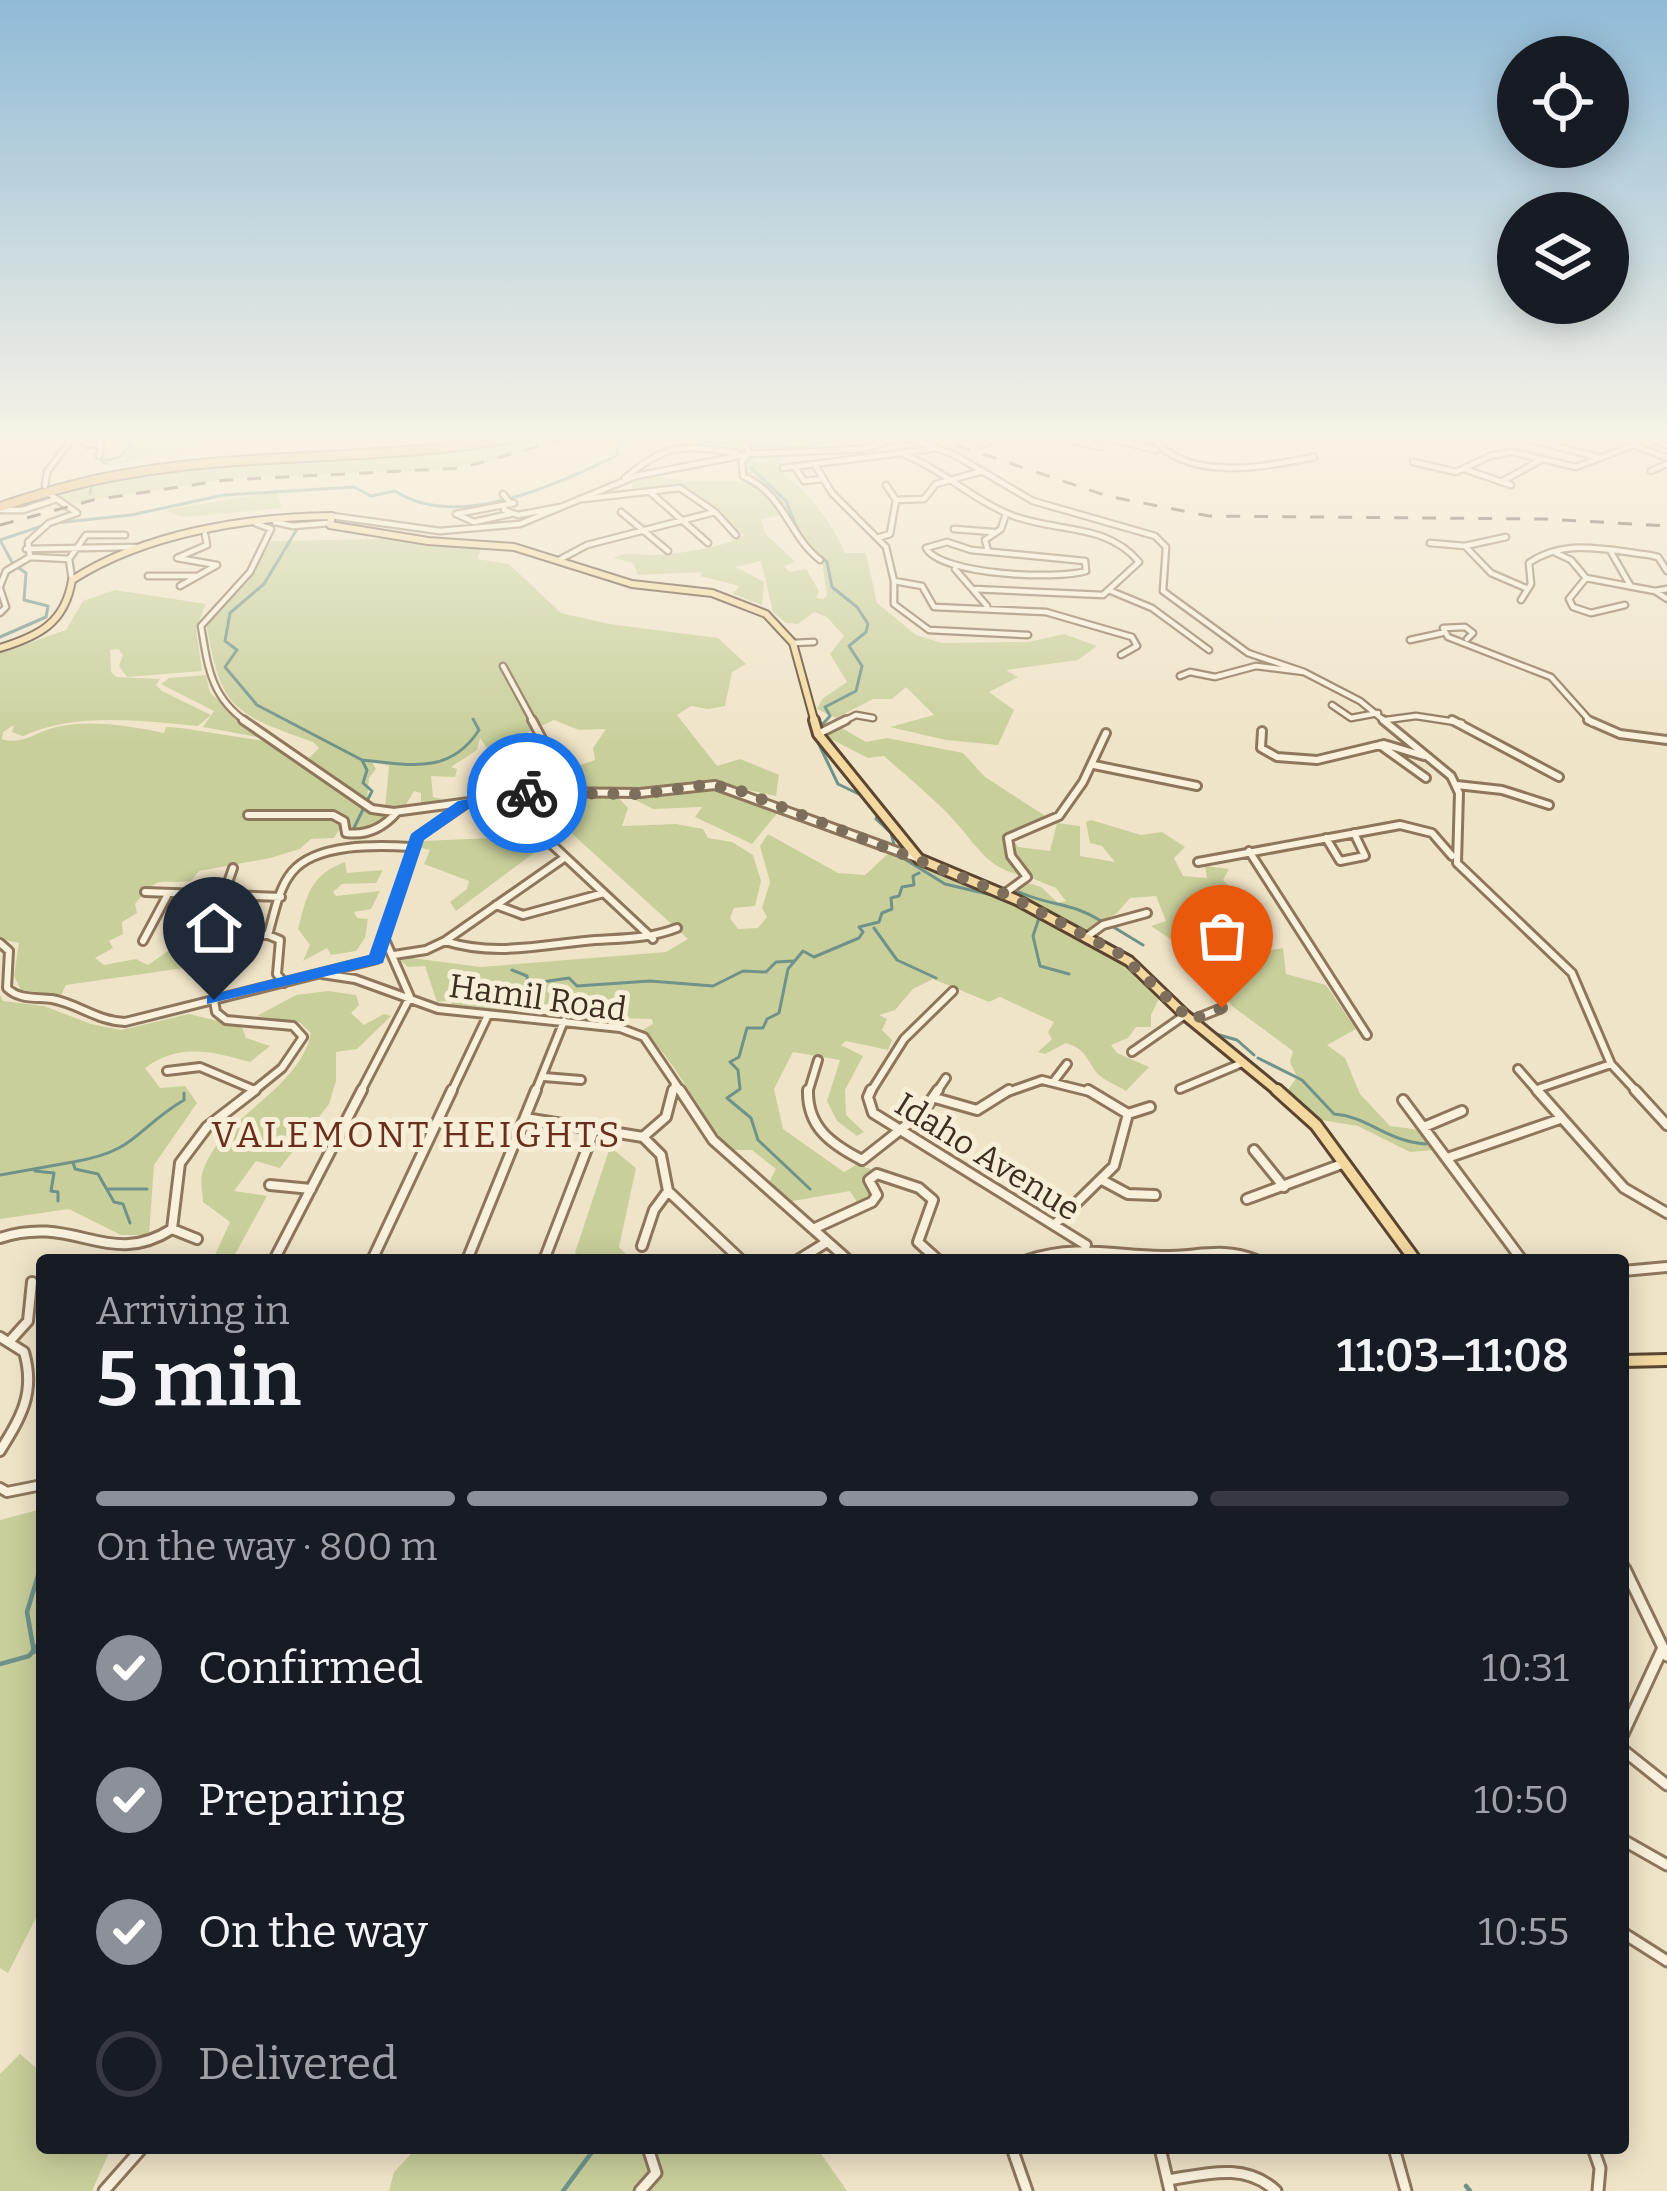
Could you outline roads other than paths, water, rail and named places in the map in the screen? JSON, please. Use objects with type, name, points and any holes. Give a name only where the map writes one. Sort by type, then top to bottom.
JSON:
[{"type":"main road","points":[[0,648],[46,632],[67,608],[72,580],[110,558],[188,538]]},
{"type":"main road","points":[[415,538],[507,546],[632,584],[702,591],[745,603],[779,623],[793,644],[818,734],[920,860],[1004,894],[1129,961],[1188,1018],[1246,1061],[1316,1125],[1411,1254]]},
{"type":"main road","points":[[1629,1361],[1667,1360]]},
{"type":"street","points":[[26,548],[35,538]]},
{"type":"street","points":[[69,559],[84,538]]},
{"type":"street","points":[[110,558],[123,538]]},
{"type":"street","points":[[180,586],[216,563],[177,559],[207,545],[206,538]]},
{"type":"street","points":[[268,538],[250,572],[203,622],[212,689],[227,709],[372,809],[397,812],[570,791],[640,794],[705,785],[733,788],[860,841],[920,860]]},
{"type":"street","points":[[557,561],[587,545],[614,538]]},
{"type":"street","points":[[652,538],[668,551]]},
{"type":"street","points":[[702,538],[708,543]]},
{"type":"street","points":[[798,538],[820,560]]},
{"type":"street","points":[[877,538],[888,550],[894,604],[929,630],[1028,635]]},
{"type":"street","points":[[988,538],[988,551]]},
{"type":"street","points":[[973,589],[1096,595],[1111,591],[1138,565],[1134,553],[1104,538]]},
{"type":"street","points":[[1157,538],[1166,547],[1163,591],[1248,652],[1304,672],[1378,713],[1457,785],[1502,790],[1549,805]]},
{"type":"street","points":[[1430,543],[1465,547],[1501,538]]},
{"type":"street","points":[[955,569],[1086,571],[1085,561],[946,542],[926,548],[931,557],[955,569],[989,607]]},
{"type":"street","points":[[26,548],[158,546]]},
{"type":"street","points":[[1465,547],[1491,573],[1528,589]]},
{"type":"street","points":[[26,548],[30,557]]},
{"type":"street","points":[[1553,551],[1571,560],[1586,578],[1654,591],[1667,599]]},
{"type":"street","points":[[1521,600],[1528,589],[1529,562],[1553,551],[1658,557],[1667,571]]},
{"type":"street","points":[[1611,552],[1630,585]]},
{"type":"street","points":[[0,613],[6,607],[1,576],[30,557],[69,559],[72,580]]},
{"type":"street","points":[[148,576],[201,576]]},
{"type":"street","points":[[1586,578],[1569,599],[1573,607],[1591,613],[1625,605]]},
{"type":"street","points":[[894,581],[922,586],[929,603],[939,609],[989,607],[1054,614],[1132,637],[1135,649],[1120,656]]},
{"type":"street","points":[[1654,591],[1667,589]]},
{"type":"street","points":[[1111,591],[1152,608],[1209,650]]},
{"type":"street","points":[[1443,633],[1444,627],[1460,626],[1473,633],[1467,639]]},
{"type":"street","points":[[1410,640],[1443,633],[1467,639],[1491,655],[1553,679],[1593,724],[1611,732],[1667,740]]},
{"type":"street","points":[[793,644],[814,642]]},
{"type":"street","points":[[502,666],[570,791]]},
{"type":"street","points":[[1180,676],[1190,672],[1208,679],[1258,666],[1296,675],[1304,672]]},
{"type":"street","points":[[1332,705],[1351,718],[1378,713]]},
{"type":"street","points":[[1386,720],[1438,713],[1472,726],[1558,777]]},
{"type":"street","points":[[818,734],[851,717],[873,718]]},
{"type":"street","points":[[1262,731],[1261,748],[1277,757],[1330,759],[1380,744],[1428,756]]},
{"type":"street","points":[[1004,894],[1027,877],[1012,856],[1008,838],[1017,830],[1060,815],[1094,765],[1106,733]]},
{"type":"street","points":[[1380,744],[1426,778]]},
{"type":"street","points":[[1094,765],[1197,786]]},
{"type":"street","points":[[1455,858],[1457,785]]},
{"type":"street","points":[[0,944],[9,951],[7,988],[14,995],[58,1000],[101,1021],[124,1022],[377,959],[417,837],[476,800]]},
{"type":"street","points":[[248,815],[333,815],[344,820],[346,832],[352,835],[383,826],[397,812]]},
{"type":"street","points":[[1198,862],[1354,832],[1414,826],[1438,837],[1572,973],[1611,1064],[1667,1125]]},
{"type":"street","points":[[1326,837],[1340,861],[1353,862],[1365,856],[1354,832]]},
{"type":"street","points":[[546,839],[653,938]]},
{"type":"street","points":[[268,935],[294,869],[303,862],[377,845],[411,847]]},
{"type":"street","points":[[1248,850],[1367,1035]]},
{"type":"street","points":[[394,955],[426,950],[445,941],[564,858]]},
{"type":"street","points":[[224,894],[233,868]]},
{"type":"street","points":[[146,892],[281,897]]},
{"type":"street","points":[[496,904],[523,915],[604,893]]},
{"type":"street","points":[[143,941],[167,896]]},
{"type":"street","points":[[1088,936],[1103,925],[1147,913]]},
{"type":"street","points":[[445,941],[525,951],[589,941],[635,943],[677,928]]},
{"type":"street","points":[[230,935],[268,935],[280,940],[277,974],[284,983]]},
{"type":"street","name":"Hamil Road","points":[[386,941],[410,997]]},
{"type":"street","name":"Hamil Road","points":[[322,974],[362,978],[432,1007],[564,1021],[644,1037],[680,1094],[728,1155],[841,1254]]},
{"type":"street","name":"Idaho Avenue","points":[[953,991],[905,1034],[868,1097],[873,1113],[1086,1245]]},
{"type":"street","points":[[277,1254],[410,997]]},
{"type":"street","points":[[0,1238],[59,1229],[119,1247],[157,1240],[172,1229],[180,1164],[212,1121],[299,1052],[303,1037],[293,1026],[226,1020],[216,1012],[214,1000]]},
{"type":"street","points":[[1132,1052],[1188,1018],[1222,1008]]},
{"type":"street","points":[[375,1254],[488,1015]]},
{"type":"street","points":[[469,1254],[564,1021]]},
{"type":"street","points":[[818,1060],[805,1095],[808,1113],[828,1140],[862,1160],[901,1132],[946,1078]]},
{"type":"street","points":[[1180,1089],[1246,1061]]},
{"type":"street","points":[[167,1071],[191,1064],[252,1089]]},
{"type":"street","points":[[1054,1081],[1067,1064]]},
{"type":"street","points":[[1540,1088],[1611,1064]]},
{"type":"street","points":[[1518,1069],[1540,1088],[1560,1119],[1624,1188],[1667,1213]]},
{"type":"street","points":[[544,1077],[581,1080]]},
{"type":"street","points":[[934,1098],[974,1111],[988,1107],[1012,1088],[1054,1081],[1071,1082],[1129,1114],[1150,1106]]},
{"type":"street","points":[[643,1137],[666,1117],[675,1084]]},
{"type":"street","points":[[670,1098],[680,1094]]},
{"type":"street","points":[[1402,1100],[1518,1254]]},
{"type":"street","points":[[1424,1126],[1462,1111]]},
{"type":"street","points":[[1055,1224],[1114,1166],[1129,1114]]},
{"type":"street","points":[[525,1118],[643,1137],[661,1155],[668,1191],[735,1254]]},
{"type":"street","points":[[1448,1158],[1560,1119]]},
{"type":"street","points":[[546,1254],[595,1128]]},
{"type":"street","points":[[1254,1150],[1284,1187]]},
{"type":"street","points":[[1247,1199],[1345,1163]]},
{"type":"street","points":[[813,1229],[872,1202],[877,1195],[868,1180],[877,1174],[919,1188],[933,1200],[918,1242],[931,1254]]},
{"type":"street","points":[[1102,1180],[1128,1194],[1155,1195]]},
{"type":"street","points":[[270,1185],[311,1189]]},
{"type":"street","points":[[642,1246],[654,1210],[668,1191]]},
{"type":"street","points":[[172,1229],[197,1239]]},
{"type":"street","points":[[808,1254],[827,1242]]},
{"type":"street","points":[[1054,1254],[1086,1245],[1142,1254]]},
{"type":"street","points":[[1172,1254],[1227,1248],[1242,1254]]},
{"type":"street","points":[[1629,1270],[1667,1267]]},
{"type":"street","points":[[0,1451],[25,1412],[33,1388],[24,1352],[5,1339],[28,1321],[32,1282]]},
{"type":"street","points":[[0,1488],[36,1486]]},
{"type":"street","points":[[1629,1578],[1664,1653],[1629,1724]]},
{"type":"street","points":[[1629,1755],[1667,1785]]},
{"type":"street","points":[[1629,1843],[1667,1865]]},
{"type":"street","points":[[1629,1938],[1667,1960]]},
{"type":"street","points":[[104,2191],[137,2154]]},
{"type":"street","points":[[640,2191],[656,2173],[650,2154]]},
{"type":"street","points":[[1014,2154],[1027,2191]]},
{"type":"street","points":[[1161,2154],[1169,2186],[1231,2170],[1267,2180],[1276,2191]]},
{"type":"street","points":[[1396,2154],[1406,2191]]},
{"type":"street","points":[[1595,2154],[1600,2168],[1598,2191]]},
{"type":"waterway","points":[[0,637],[46,617],[48,606],[24,600],[26,573],[13,564],[0,540],[5,538]]},
{"type":"waterway","points":[[291,538],[264,584],[230,613],[225,641],[237,650],[225,667],[257,705],[362,760]]},
{"type":"waterway","points":[[821,557],[827,562],[832,587],[857,607],[868,624],[866,632],[849,646],[862,666],[856,691],[825,707],[830,716],[821,726]]},
{"type":"waterway","points":[[362,760],[412,765],[442,761],[468,744],[479,730],[473,719]]},
{"type":"waterway","points":[[813,732],[838,784],[865,797]]},
{"type":"waterway","points":[[352,832],[372,791],[363,783],[367,770],[362,760]]},
{"type":"waterway","points":[[879,813],[876,819],[891,833],[895,848]]},
{"type":"waterway","points":[[903,858],[945,884],[996,896]]},
{"type":"waterway","points":[[810,1189],[758,1140],[751,1118],[727,1098],[740,1089],[738,1070],[730,1062],[739,1057],[747,1028],[763,1028],[767,1019],[779,1013],[788,969],[803,951],[814,957],[859,938],[863,932],[859,927],[879,922],[882,913],[892,909],[891,898],[899,896],[902,887],[914,885],[913,876],[919,873]]},
{"type":"waterway","points":[[1010,895],[1019,892],[1103,922]]},
{"type":"waterway","points":[[1025,908],[1039,918],[1033,936],[1040,966],[1069,974]]},
{"type":"waterway","points":[[1110,925],[1143,945]]},
{"type":"waterway","points":[[874,928],[897,960],[936,978]]},
{"type":"waterway","points":[[512,970],[527,976],[528,984],[569,978],[577,986],[650,981],[713,986],[743,971],[766,972],[776,962],[794,961]]},
{"type":"waterway","points":[[1174,998],[1191,1015]]},
{"type":"waterway","points":[[1216,1034],[1237,1040],[1254,1055]]},
{"type":"waterway","points":[[1258,1058],[1302,1080],[1334,1114],[1426,1144]]},
{"type":"waterway","points":[[73,1162],[124,1145],[184,1100],[184,1093]]},
{"type":"waterway","points":[[0,1175],[73,1162]]},
{"type":"waterway","points":[[73,1162],[75,1169],[98,1174],[114,1202],[123,1204],[130,1223]]},
{"type":"waterway","points":[[35,1171],[54,1173],[51,1191],[58,1192],[58,1201]]},
{"type":"waterway","points":[[108,1189],[147,1189]]},
{"type":"waterway","points":[[34,1650],[27,1612],[36,1582]]},
{"type":"waterway","points":[[0,1664],[34,1650]]},
{"type":"waterway","points":[[563,2191],[591,2154]]},
{"type":"waterway","points":[[1466,2186],[1470,2191]]},
{"type":"district","name":"VALEMONT HEIGHTS","points":[[417,1134]]}]
